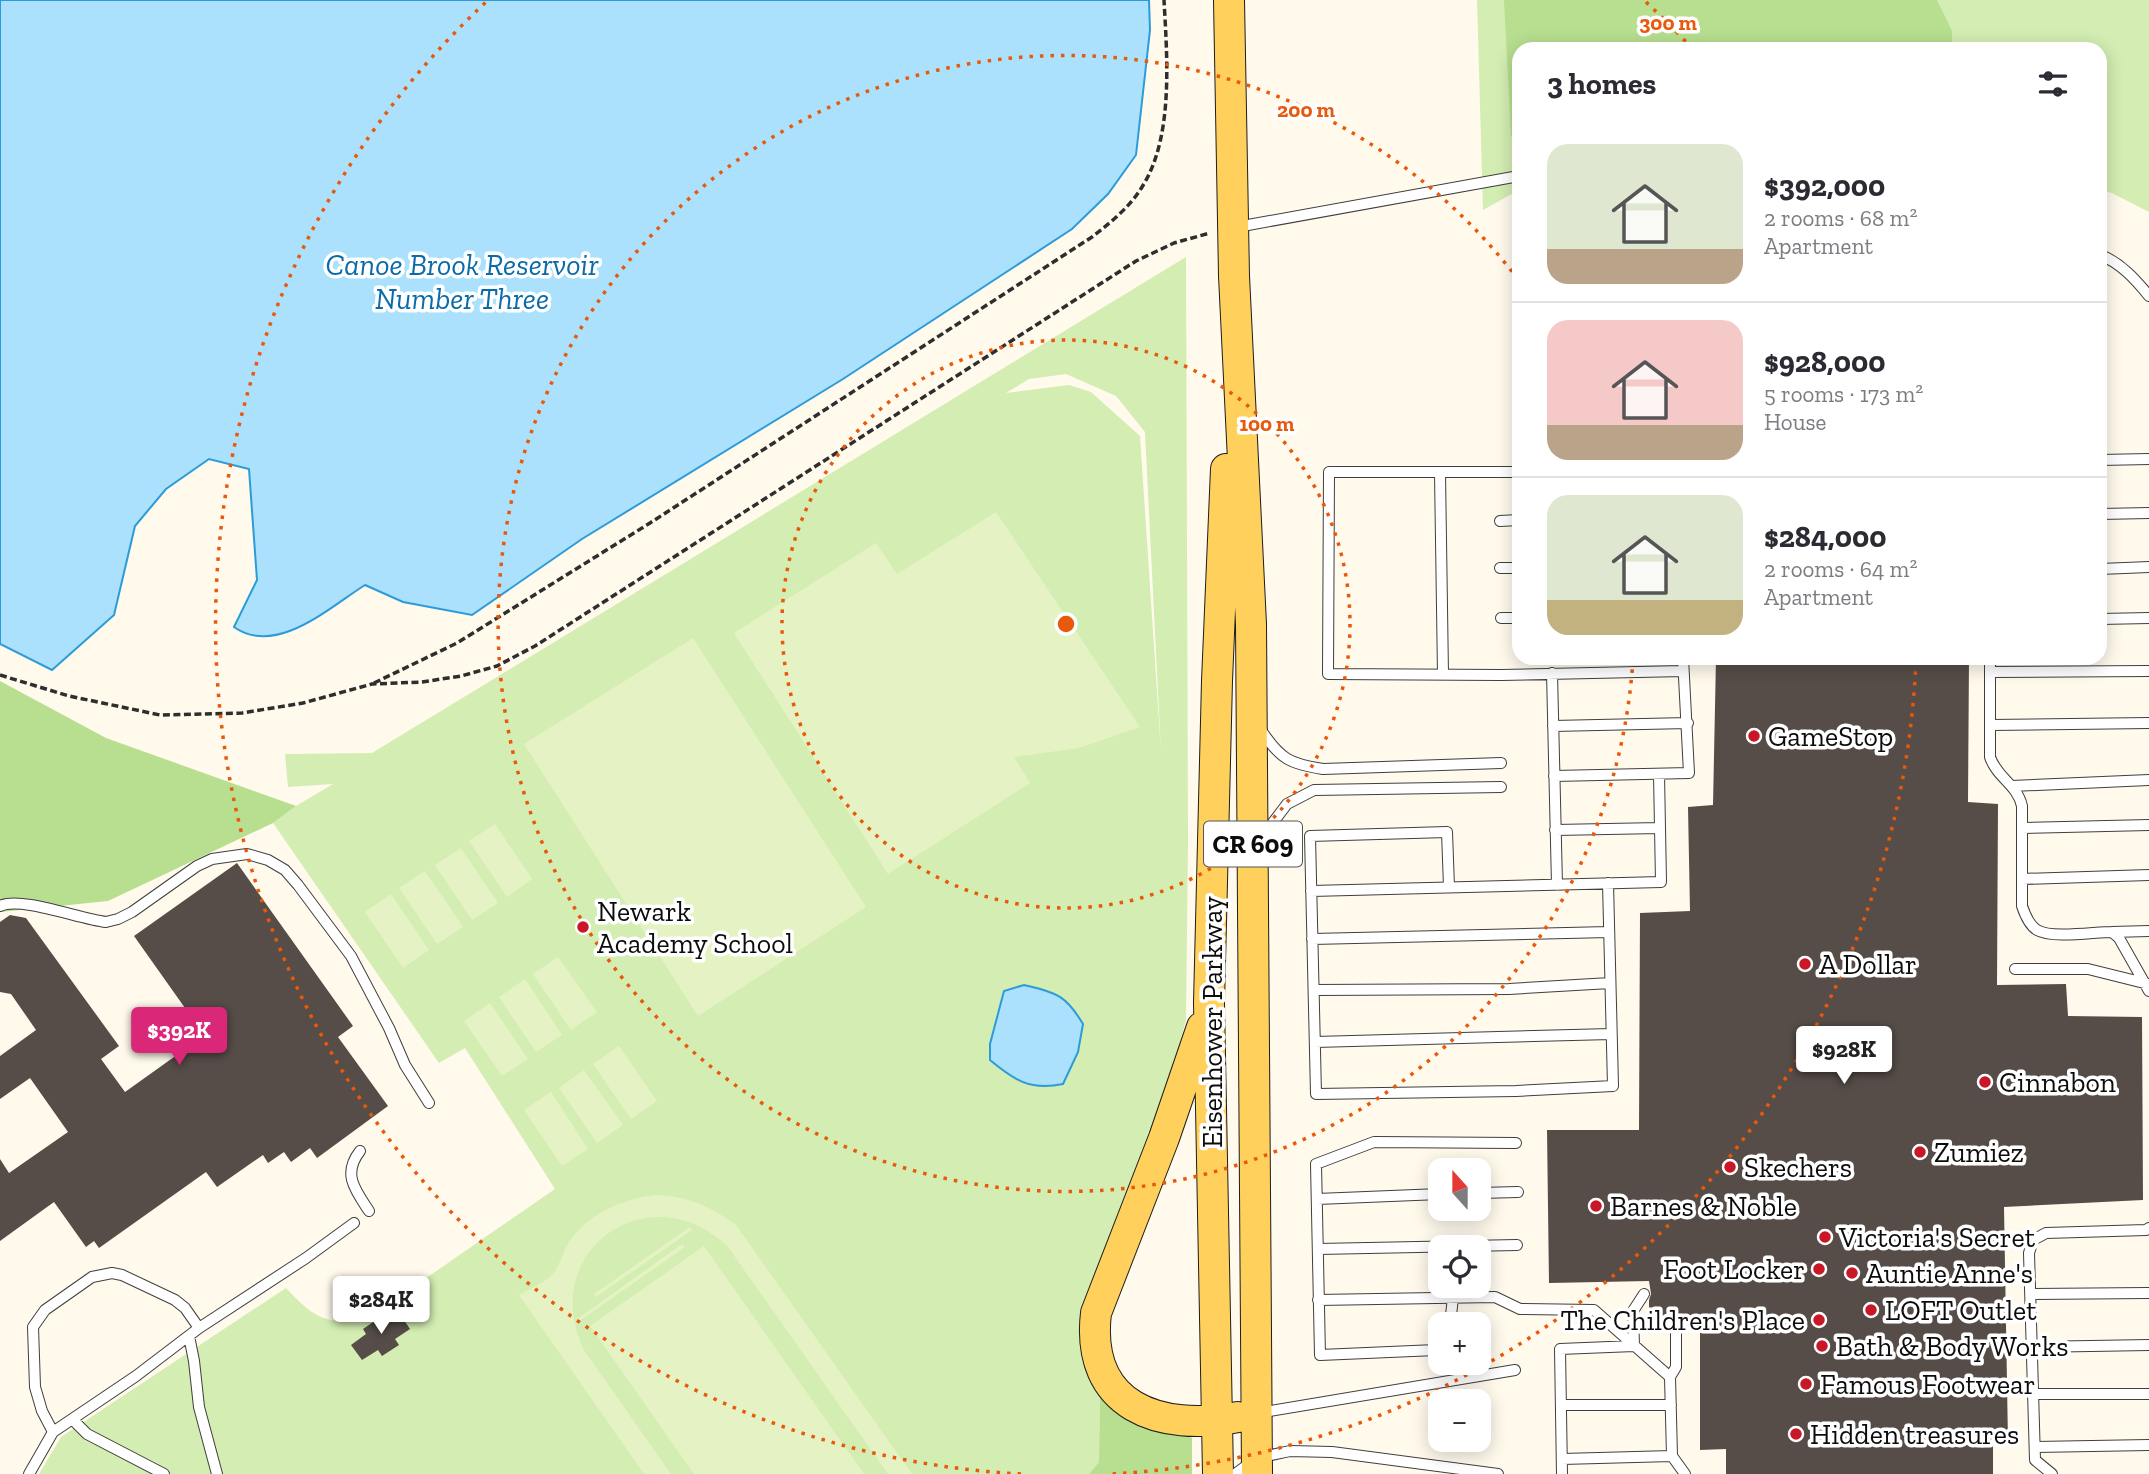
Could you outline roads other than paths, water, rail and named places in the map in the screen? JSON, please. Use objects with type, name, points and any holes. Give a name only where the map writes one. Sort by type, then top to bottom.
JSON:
[{"type":"main road","name":"Eisenhower Parkway","points":[[1229,0],[1234,276],[1251,624],[1258,1413],[1250,1469]]},
{"type":"main road","name":"Eisenhower Parkway","points":[[1218,1474],[1209,1003],[1218,670],[1234,276]]},
{"type":"main road","points":[[1209,1003],[1164,1138],[1096,1313],[1093,1332],[1095,1351],[1110,1385],[1138,1409],[1154,1417],[1172,1421],[1218,1421],[1258,1413]]},
{"type":"lane","points":[[1233,228],[1512,177]]},
{"type":"lane","points":[[2107,258],[2137,281],[2149,296]]},
{"type":"lane","points":[[2107,460],[2149,459]]},
{"type":"lane","points":[[1512,472],[1329,472],[1328,674],[1684,671]]},
{"type":"lane","points":[[1440,472],[1443,674]]},
{"type":"lane","points":[[2107,514],[2149,513]]},
{"type":"lane","points":[[1500,521],[1512,520]]},
{"type":"lane","points":[[2107,569],[2149,567]]},
{"type":"lane","points":[[1500,568],[1512,568]]},
{"type":"lane","points":[[1501,618],[1512,618]]},
{"type":"lane","points":[[2107,619],[2149,618]]},
{"type":"lane","points":[[1554,776],[1689,773],[1684,665]]},
{"type":"lane","points":[[1990,665],[1990,757],[1994,769],[2019,794],[2022,906],[2026,917],[2036,929],[2049,934],[2149,931]]},
{"type":"lane","points":[[1990,672],[2149,671]]},
{"type":"lane","points":[[1552,673],[1556,884]]},
{"type":"lane","points":[[1252,717],[1271,745],[1295,765],[1323,769],[1501,763]]},
{"type":"lane","points":[[1553,726],[1688,723]]},
{"type":"lane","points":[[1990,725],[2149,723]]},
{"type":"lane","points":[[1311,891],[1661,882],[1659,774]]},
{"type":"lane","points":[[2012,786],[2149,780]]},
{"type":"lane","points":[[1253,853],[1268,827],[1287,804],[1314,790],[1501,787]]},
{"type":"lane","points":[[2022,828],[2149,825]]},
{"type":"lane","points":[[1555,830],[1660,828]]},
{"type":"lane","points":[[1449,887],[1447,832],[1310,836],[1316,1094],[1516,1091],[1613,1086],[1608,883]]},
{"type":"lane","points":[[0,906],[7,903],[23,904],[106,922],[132,912],[197,866],[212,859],[247,854],[268,860],[285,870],[298,885],[351,956],[405,1065],[429,1103]]},
{"type":"lane","points":[[2022,879],[2149,875]]},
{"type":"lane","points":[[1312,939],[1609,932]]},
{"type":"lane","points":[[2112,932],[2119,938],[2148,987]]},
{"type":"lane","points":[[2015,970],[2088,969],[2148,987]]},
{"type":"lane","points":[[1314,990],[1509,989],[1610,983]]},
{"type":"lane","points":[[1315,1042],[1611,1034]]},
{"type":"lane","points":[[1428,1350],[1320,1354],[1316,1164],[1374,1142],[1516,1143]]},
{"type":"lane","points":[[360,1151],[352,1161],[351,1177],[369,1211]]},
{"type":"lane","points":[[1491,1193],[1518,1192]]},
{"type":"lane","points":[[1317,1199],[1428,1195]]},
{"type":"lane","points":[[29,1474],[54,1432],[199,1328],[354,1223]]},
{"type":"lane","points":[[2052,1474],[2035,1460],[2029,1253],[2033,1240],[2046,1233],[2148,1230]]},
{"type":"lane","points":[[1318,1249],[1517,1245]]},
{"type":"lane","points":[[54,1432],[42,1411],[34,1387],[33,1327],[45,1310],[92,1277],[112,1273],[122,1275],[175,1300],[185,1308],[199,1328]]},
{"type":"lane","points":[[2031,1294],[2149,1293]]},
{"type":"lane","points":[[1634,1346],[1633,1311],[1644,1294]]},
{"type":"lane","points":[[1491,1297],[1520,1309],[1594,1310],[1670,1377]]},
{"type":"lane","points":[[1318,1300],[1428,1298]]},
{"type":"lane","points":[[1676,1321],[1676,1367],[1670,1377],[1672,1456],[1685,1474]]},
{"type":"lane","points":[[189,1336],[199,1407],[217,1474]]},
{"type":"lane","points":[[2032,1347],[2149,1345]]},
{"type":"lane","points":[[1562,1474],[1560,1349],[1634,1346]]},
{"type":"lane","points":[[1258,1413],[1515,1370]]},
{"type":"lane","points":[[2034,1394],[2149,1394]]},
{"type":"lane","points":[[1561,1405],[1671,1405]]},
{"type":"lane","points":[[73,1420],[87,1434],[164,1474]]},
{"type":"lane","points":[[2035,1447],[2149,1446]]},
{"type":"lane","points":[[1250,1469],[1290,1451],[1332,1452],[1498,1474]]},
{"type":"lane","points":[[1562,1459],[1672,1456]]},
{"type":"water","name":"Canoe Brook Reservoir Number Three","points":[[0,0],[1149,0],[1150,30],[1136,155],[1108,194],[1072,229],[843,379],[582,539],[472,615],[403,602],[365,585],[319,616],[285,633],[250,635],[234,627],[257,580],[249,469],[209,459],[166,489],[135,526],[114,615],[52,670],[0,644]]},
{"type":"water","points":[[1024,985],[1059,996],[1071,1006],[1083,1024],[1078,1052],[1063,1084],[1032,1085],[1015,1078],[990,1060],[990,1044],[1004,991]]},
{"type":"place","name":"GameStop","points":[[1754,736]]},
{"type":"place","name":"Newark Academy School","points":[[583,927]]},
{"type":"place","name":"A Dollar","points":[[1805,964]]},
{"type":"place","name":"Cinnabon","points":[[1985,1082]]},
{"type":"place","name":"Zumiez","points":[[1920,1152]]},
{"type":"place","name":"Skechers","points":[[1730,1167]]},
{"type":"place","name":"Barnes & Noble","points":[[1596,1206]]},
{"type":"place","name":"Victoria's Secret","points":[[1825,1237]]},
{"type":"place","name":"Foot Locker","points":[[1819,1269]]},
{"type":"place","name":"Auntie Anne's","points":[[1852,1273]]},
{"type":"place","name":"LOFT Outlet","points":[[1871,1310]]},
{"type":"place","name":"The Children's Place","points":[[1819,1320]]},
{"type":"place","name":"Bath & Body Works","points":[[1822,1346]]},
{"type":"place","name":"Famous Footwear","points":[[1806,1384]]},
{"type":"place","name":"Hidden treasures","points":[[1796,1434]]}]
